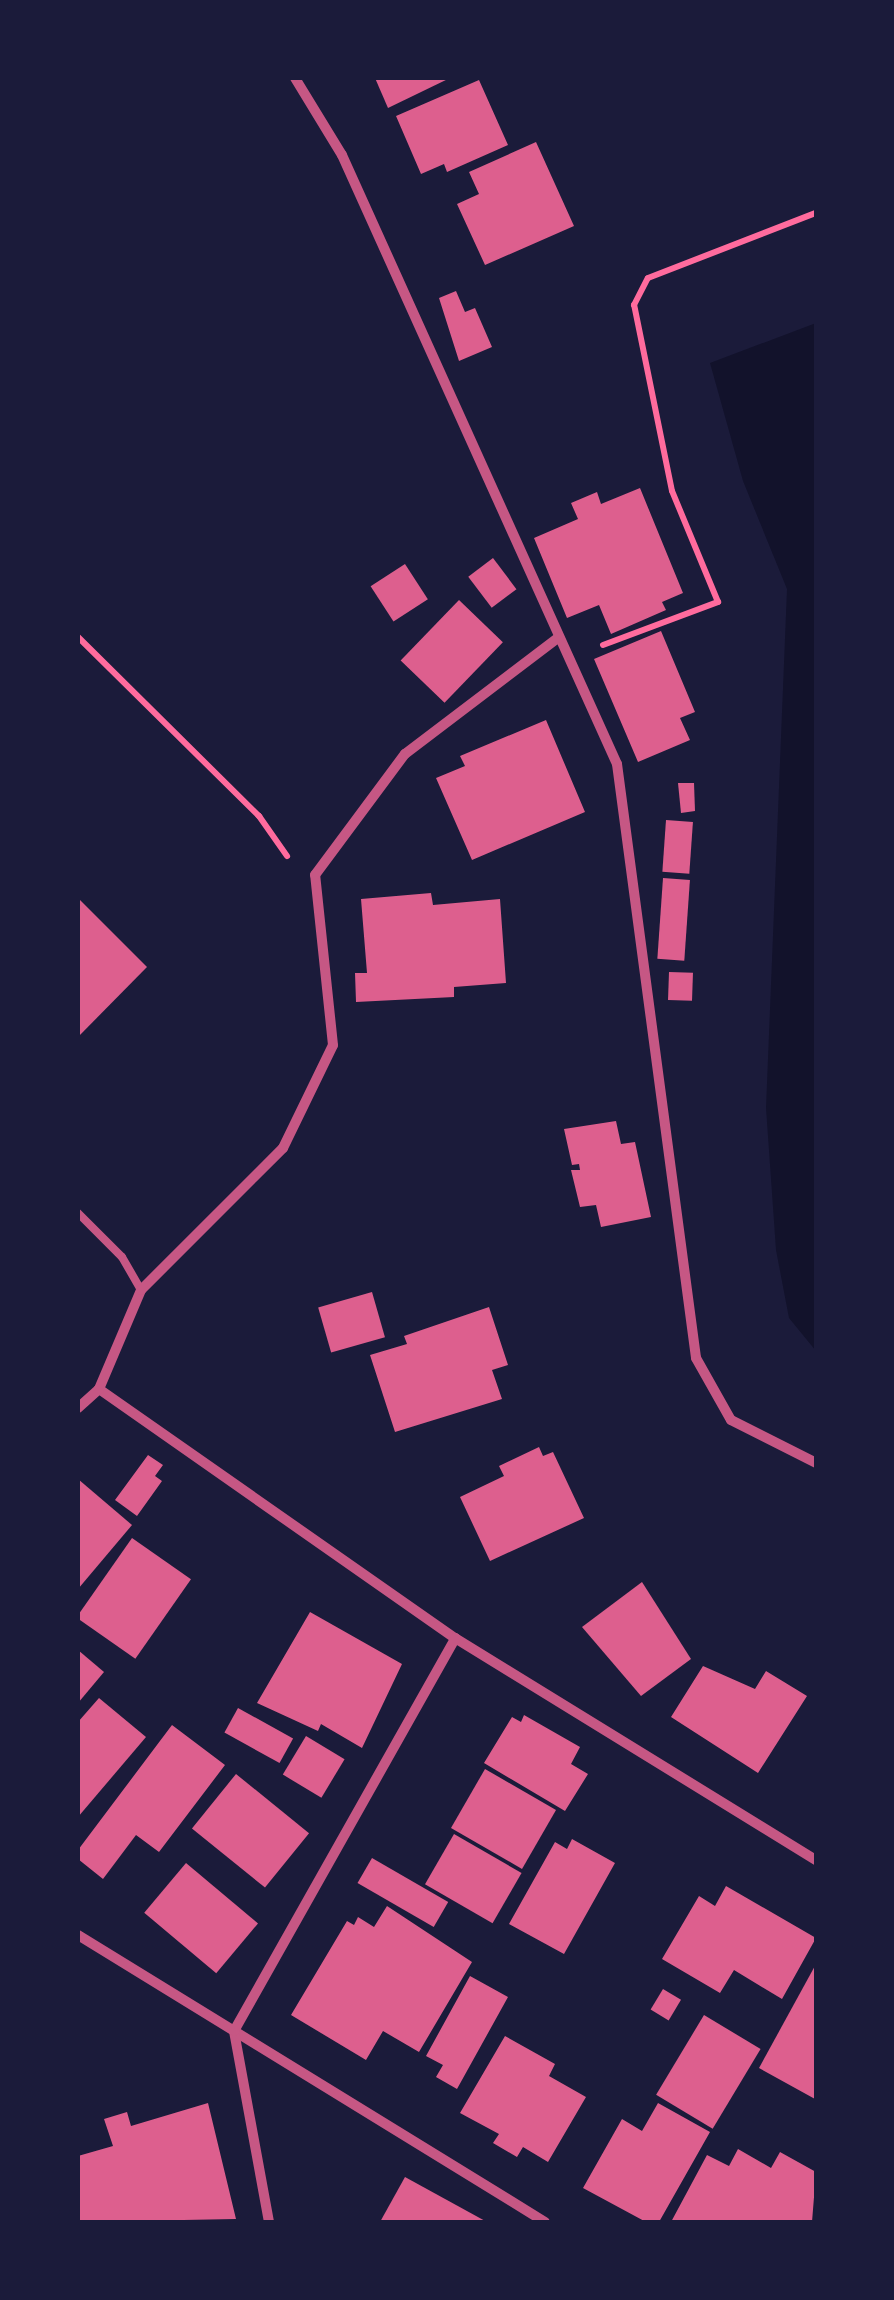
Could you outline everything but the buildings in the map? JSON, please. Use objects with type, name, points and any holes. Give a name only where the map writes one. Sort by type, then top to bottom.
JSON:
[{"type":"street","points":[[296,78],[342,155],[617,764],[696,1358],[731,1420],[816,1463]]},
{"type":"street","points":[[78,1408],[98,1389],[141,1290],[283,1148],[334,1045],[314,874],[405,754],[559,637]]},
{"type":"street","points":[[98,1389],[455,1638],[816,1860]]},
{"type":"street","points":[[269,2222],[234,2031],[455,1638]]},
{"type":"street","points":[[78,1935],[545,2222]]},
{"type":"lane","points":[[78,1213],[122,1257],[141,1290]]},
{"type":"path","points":[[569,658],[718,602],[672,491],[634,304],[648,278],[816,213]]},
{"type":"path","points":[[78,638],[259,816],[295,868],[314,874]]},
{"type":"shaded area","points":[[816,323],[816,1351],[789,1318],[776,1250],[766,1108],[787,589],[743,481],[710,363]]}]
